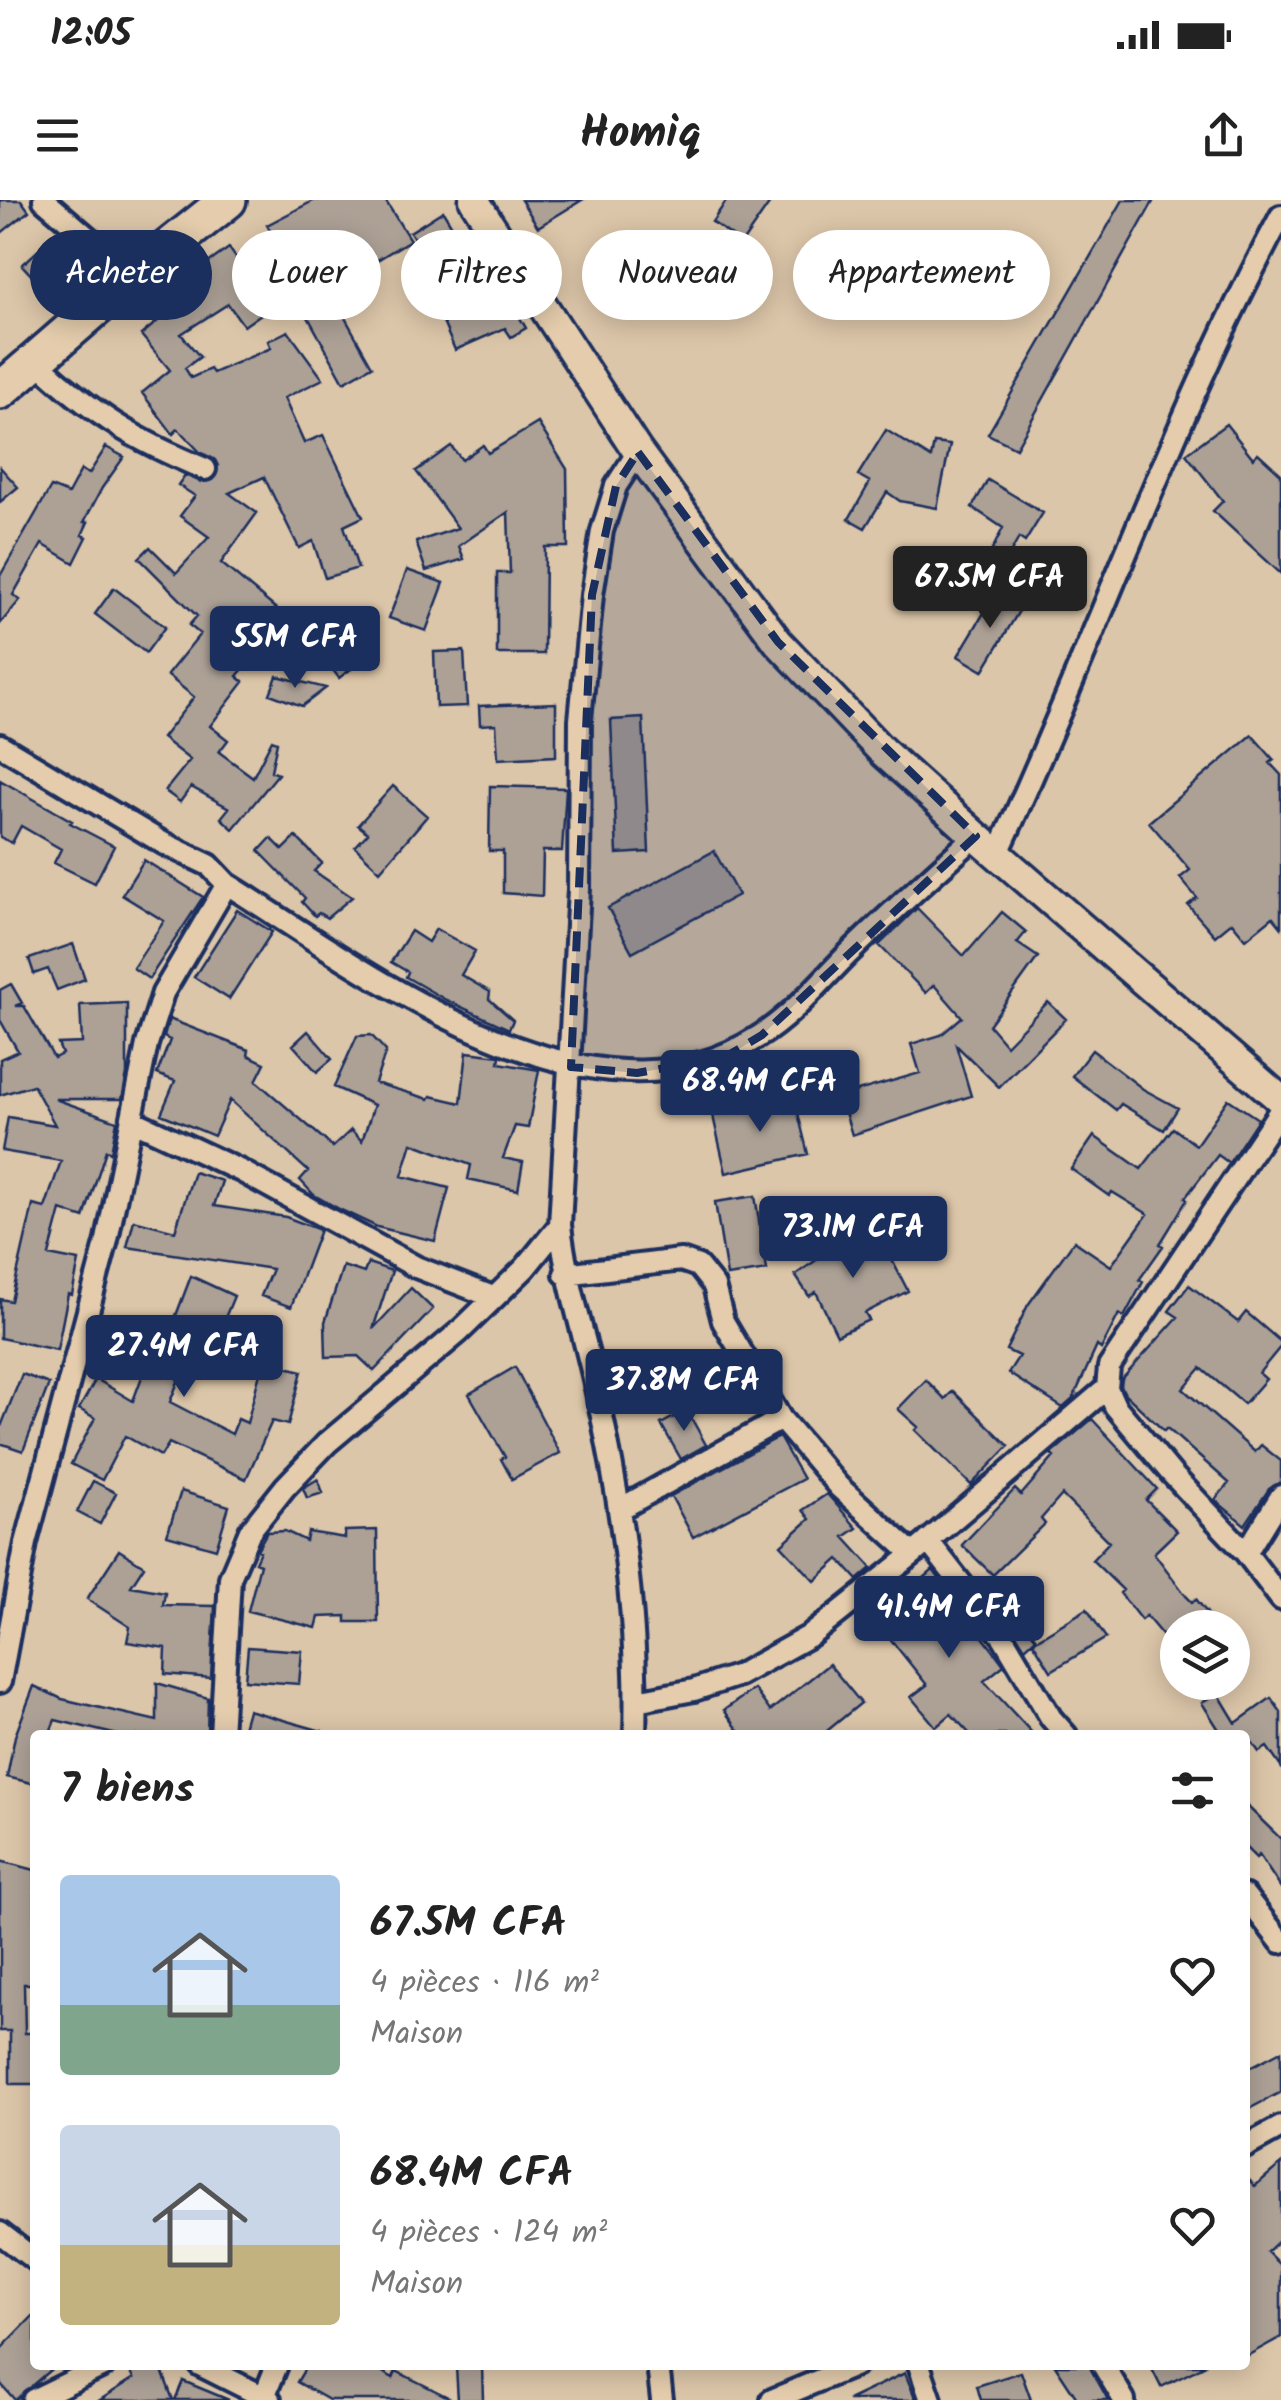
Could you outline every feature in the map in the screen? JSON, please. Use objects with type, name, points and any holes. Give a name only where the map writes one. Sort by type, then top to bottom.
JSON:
[{"type":"highway","points":[[190,230],[228,200]]},
{"type":"highway","points":[[0,391],[82,320]]},
{"type":"street","points":[[44,200],[79,230]]},
{"type":"street","points":[[474,200],[638,452],[778,642],[882,751],[1281,1100]]},
{"type":"street","points":[[998,856],[1171,443],[1281,216]]},
{"type":"street","points":[[35,360],[113,426],[204,469]]},
{"type":"street","points":[[635,1730],[620,1509],[596,1385],[566,1274],[560,1225],[579,890],[580,720],[592,595],[602,531],[616,486],[638,452]]},
{"type":"street","points":[[0,745],[148,834],[209,865],[227,884],[438,1014],[571,1067],[638,1073],[673,1070],[725,1057],[762,1035],[976,836]]},
{"type":"street","points":[[0,1682],[26,1543],[106,1240],[148,1044],[163,993],[227,884]]},
{"type":"street","points":[[1281,1109],[1109,1367],[1107,1388],[1115,1406],[1171,1473],[1246,1552],[1281,1598]]},
{"type":"street","points":[[134,1121],[242,1171],[416,1267],[493,1297]]},
{"type":"street","points":[[222,1730],[230,1578],[250,1531],[326,1442],[459,1332],[525,1268],[560,1225]]},
{"type":"street","points":[[566,1274],[681,1260],[698,1266],[714,1286],[723,1322],[780,1419],[839,1487],[921,1548],[1002,1637],[1062,1730]]},
{"type":"street","points":[[636,1701],[694,1690],[739,1675],[810,1635],[921,1548],[1107,1388]]},
{"type":"street","points":[[620,1509],[780,1419]]},
{"type":"street","points":[[1246,1552],[1281,1496]]},
{"type":"street","points":[[1250,1902],[1281,1942]]},
{"type":"street","points":[[1250,2144],[1281,2127]]},
{"type":"street","points":[[0,2233],[30,2256]]},
{"type":"street","points":[[33,2400],[95,2370]]},
{"type":"street","points":[[210,2370],[267,2398],[275,2370]]},
{"type":"street","points":[[659,2370],[662,2400]]},
{"type":"street","points":[[772,2400],[844,2370]]},
{"type":"street","points":[[920,2370],[930,2400]]},
{"type":"street","points":[[1106,2370],[1124,2400]]},
{"type":"highlighted area","points":[[638,452],[778,642],[976,836],[762,1035],[725,1057],[637,1073],[571,1067],[592,595],[616,486]]},
{"type":"building","points":[[0,200],[21,200],[29,211],[0,234]]},
{"type":"building","points":[[315,200],[385,200],[404,230],[401,246],[381,258],[381,230],[270,230],[267,225]]},
{"type":"building","points":[[521,200],[582,200],[538,227]]},
{"type":"building","points":[[727,200],[772,200],[751,230],[723,230],[712,222]]},
{"type":"building","points":[[1123,200],[1154,200],[1016,448],[988,434]]},
{"type":"building","points":[[443,211],[454,230],[413,230]]},
{"type":"building","points":[[229,248],[232,252],[232,310],[228,304],[212,314],[212,260]]},
{"type":"building","points":[[30,258],[30,274],[22,265]]},
{"type":"building","points":[[159,320],[203,320],[181,334],[200,357],[185,368],[191,378],[210,369],[213,373],[271,348],[268,341],[288,331],[323,379],[284,398],[304,443],[323,435],[363,517],[344,526],[358,568],[325,578],[313,541],[299,548],[264,477],[229,493],[257,513],[221,563],[287,618],[237,676],[244,682],[210,726],[228,740],[219,752],[253,777],[272,740],[277,742],[271,771],[278,774],[233,829],[221,818],[229,808],[191,787],[180,802],[165,791],[190,760],[162,738],[194,697],[167,675],[200,634],[189,625],[197,616],[139,558],[150,547],[176,573],[209,537],[180,516],[195,496],[178,485],[185,475],[201,482],[212,480],[218,466],[178,429],[173,434],[142,393],[170,370],[141,335]]},
{"type":"building","points":[[310,320],[346,320],[372,366],[344,382]]},
{"type":"building","points":[[442,320],[521,320],[526,328],[511,337],[505,328],[455,350]]},
{"type":"building","points":[[538,423],[567,469],[568,547],[545,547],[544,654],[497,654],[497,573],[510,573],[508,512],[459,546],[464,559],[426,571],[416,542],[458,528],[416,471],[451,446],[462,460],[483,445],[488,453]]},
{"type":"building","points":[[1226,424],[1253,458],[1258,453],[1281,474],[1281,574],[1213,511],[1223,501],[1186,454]]},
{"type":"building","points":[[886,430],[931,458],[934,443],[950,445],[937,508],[900,501],[887,492],[865,528],[849,519],[870,482],[858,475]]},
{"type":"building","points":[[106,447],[124,457],[84,522],[88,522],[82,535],[87,537],[74,563],[42,544],[13,595],[20,600],[0,624],[0,576],[51,487],[68,494],[81,470],[89,474]]},
{"type":"building","points":[[0,467],[18,487],[0,502]]},
{"type":"building","points":[[988,480],[1043,513],[1025,542],[1019,538],[1007,559],[992,550],[1003,528],[972,507]]},
{"type":"building","points":[[407,570],[444,583],[426,631],[389,618]]},
{"type":"building","points":[[114,588],[165,627],[146,653],[95,614]]},
{"type":"building","points":[[997,591],[1022,606],[983,671],[958,656]]},
{"type":"building","points":[[350,637],[366,658],[339,678],[323,657]]},
{"type":"building","points":[[464,651],[467,706],[436,707],[434,652]]},
{"type":"building","points":[[277,676],[326,688],[302,706],[270,694]]},
{"type":"building","points":[[556,703],[556,756],[498,759],[496,724],[480,725],[479,706]]},
{"type":"building","points":[[643,718],[649,852],[617,854],[611,720]]},
{"type":"building","points":[[1252,735],[1274,760],[1270,763],[1281,775],[1281,927],[1273,917],[1246,939],[1232,922],[1215,936],[1188,905],[1197,898],[1180,878],[1190,870],[1149,822]]},
{"type":"building","points":[[0,780],[114,846],[95,883],[54,863],[61,849],[21,826],[12,843],[0,837]]},
{"type":"building","points":[[393,786],[427,816],[380,871],[355,847],[368,833],[358,825]]},
{"type":"building","points":[[490,786],[566,788],[562,851],[543,851],[542,896],[503,893],[503,851],[489,851]]},
{"type":"building","points":[[296,837],[322,863],[314,871],[352,897],[327,918],[319,913],[315,916],[302,902],[305,898],[259,851],[271,838],[283,850]]},
{"type":"building","points":[[714,851],[738,895],[632,952],[608,908]]},
{"type":"building","points":[[144,860],[203,897],[149,979],[133,968],[164,921],[122,895]]},
{"type":"building","points":[[917,908],[964,956],[1002,912],[1026,932],[1017,943],[1038,957],[989,1025],[1006,1045],[1048,1002],[1066,1019],[999,1087],[956,1045],[971,1096],[852,1135],[840,1096],[920,1073],[911,1044],[941,1035],[962,1017],[934,985],[926,993],[879,945]]},
{"type":"building","points":[[237,910],[272,932],[229,999],[194,977]]},
{"type":"building","points":[[436,929],[475,951],[461,975],[490,992],[489,999],[513,1020],[509,1029],[446,1000],[406,977],[408,972],[391,962],[411,931],[428,942]]},
{"type":"building","points":[[73,944],[85,979],[57,990],[48,969],[34,974],[29,959]]},
{"type":"building","points":[[11,984],[22,1003],[15,1006],[24,1006],[54,1058],[62,1054],[58,1044],[82,1043],[80,1005],[127,1003],[127,1074],[122,1099],[55,1099],[117,1121],[111,1152],[106,1150],[84,1218],[61,1210],[49,1255],[79,1261],[57,1350],[0,1338],[0,1299],[11,1301],[33,1205],[45,1208],[61,1161],[2,1151],[8,1117],[55,1125],[33,1085],[0,1095],[0,1059],[18,1051],[0,1020],[0,990]]},
{"type":"building","points":[[169,1019],[249,1050],[248,1055],[265,1063],[256,1081],[333,1147],[351,1130],[362,1141],[374,1105],[334,1087],[357,1036],[371,1035],[386,1051],[375,1083],[429,1099],[431,1096],[461,1103],[467,1052],[500,1056],[499,1063],[539,1070],[528,1128],[515,1126],[503,1158],[523,1162],[518,1190],[468,1179],[471,1165],[412,1143],[402,1176],[449,1188],[435,1241],[377,1227],[341,1210],[314,1195],[300,1180],[308,1171],[230,1100],[214,1136],[161,1114],[175,1081],[157,1074],[170,1040],[164,1037]]},
{"type":"building","points":[[308,1031],[332,1059],[317,1072],[293,1045]]},
{"type":"building","points":[[1092,1050],[1143,1089],[1178,1108],[1164,1130],[1121,1104],[1116,1110],[1072,1076]]},
{"type":"building","points":[[794,1097],[808,1154],[726,1173],[713,1116]]},
{"type":"building","points":[[1228,1099],[1258,1119],[1229,1163],[1218,1155],[1185,1198],[1160,1244],[1163,1246],[1139,1280],[1143,1282],[1124,1317],[1119,1314],[1101,1349],[1097,1346],[1073,1399],[1063,1408],[1008,1373],[1019,1356],[1006,1350],[1028,1305],[1074,1241],[1111,1266],[1148,1214],[1112,1192],[1109,1196],[1071,1169],[1094,1136],[1141,1169],[1173,1128],[1196,1145]]},
{"type":"building","points":[[194,1172],[222,1181],[214,1206],[286,1217],[320,1230],[291,1307],[261,1296],[272,1269],[127,1247],[134,1220],[175,1231]]},
{"type":"building","points":[[755,1196],[767,1270],[727,1276],[715,1202]]},
{"type":"building","points":[[876,1229],[908,1291],[865,1313],[869,1320],[837,1335],[816,1292],[809,1296],[795,1275],[825,1254]]},
{"type":"building","points":[[368,1263],[392,1271],[373,1329],[411,1288],[433,1309],[374,1371],[358,1356],[326,1357],[325,1322],[343,1266],[364,1273]]},
{"type":"building","points":[[191,1276],[234,1296],[217,1337],[199,1329],[170,1402],[232,1434],[238,1419],[247,1423],[263,1361],[302,1371],[288,1425],[272,1421],[246,1479],[169,1443],[161,1456],[125,1436],[102,1480],[71,1464],[95,1418],[79,1409],[96,1379],[133,1401],[156,1339],[166,1342]]},
{"type":"building","points":[[1189,1285],[1238,1322],[1246,1312],[1281,1342],[1259,1373],[1266,1379],[1244,1404],[1201,1368],[1183,1389],[1255,1452],[1261,1445],[1281,1461],[1281,1482],[1269,1489],[1245,1525],[1215,1500],[1229,1483],[1167,1428],[1164,1431],[1121,1386],[1122,1379],[1178,1317],[1169,1311]]},
{"type":"building","points":[[515,1367],[560,1453],[512,1479],[501,1459],[505,1457],[469,1394]]},
{"type":"building","points":[[22,1374],[49,1384],[23,1451],[0,1443],[0,1429]]},
{"type":"building","points":[[926,1380],[945,1399],[953,1391],[1009,1446],[971,1485],[898,1409]]},
{"type":"building","points":[[687,1410],[706,1445],[681,1459],[661,1424]]},
{"type":"building","points":[[1092,1419],[1157,1489],[1146,1500],[1177,1531],[1154,1553],[1186,1596],[1192,1602],[1196,1599],[1205,1610],[1160,1610],[1160,1633],[1146,1616],[1141,1620],[1120,1593],[1123,1590],[1092,1560],[1109,1542],[1062,1495],[1041,1519],[1045,1524],[993,1575],[962,1545],[1015,1489],[1021,1495],[1054,1457],[1051,1454]]},
{"type":"building","points":[[779,1437],[803,1479],[693,1537],[671,1496]]},
{"type":"building","points":[[318,1479],[323,1493],[307,1498],[303,1488]]},
{"type":"building","points":[[93,1481],[116,1493],[100,1524],[77,1512]]},
{"type":"building","points":[[181,1491],[229,1506],[216,1549],[167,1535]]},
{"type":"building","points":[[827,1494],[857,1528],[844,1537],[872,1568],[858,1580],[839,1559],[815,1581],[781,1545],[810,1519],[803,1510]]},
{"type":"building","points":[[377,1530],[378,1622],[346,1622],[346,1616],[319,1617],[316,1628],[248,1611],[260,1564],[255,1562],[260,1551],[257,1550],[267,1532],[285,1531],[306,1541],[308,1532],[345,1538],[345,1531]]},
{"type":"building","points":[[119,1550],[144,1566],[131,1586],[165,1592],[163,1605],[215,1606],[211,1678],[165,1674],[166,1648],[127,1642],[130,1627],[87,1599]]},
{"type":"building","points":[[933,1570],[1004,1665],[984,1681],[1029,1730],[966,1730],[951,1714],[936,1727],[911,1697],[927,1685],[876,1621]]},
{"type":"building","points":[[1012,1609],[1036,1638],[1025,1648],[1004,1616]]},
{"type":"building","points":[[1087,1609],[1106,1638],[1051,1671],[1033,1642]]},
{"type":"building","points":[[248,1647],[302,1651],[299,1684],[245,1680]]},
{"type":"building","points":[[829,1664],[861,1703],[828,1730],[738,1730],[724,1710],[754,1689],[770,1711]]},
{"type":"building","points":[[157,1683],[208,1698],[207,1730],[97,1730],[55,1720],[51,1730],[30,1730],[30,1783],[7,1777],[15,1736],[34,1686],[62,1699],[157,1721]]},
{"type":"building","points":[[1271,1698],[1281,1712],[1281,1767],[1267,1747],[1259,1752],[1250,1739],[1250,1730],[1219,1730],[1202,1703],[1207,1700],[1222,1700],[1236,1723]]},
{"type":"building","points":[[248,1710],[318,1730],[242,1730]]},
{"type":"building","points":[[1250,1809],[1281,1839],[1281,1888],[1259,1855],[1256,1858],[1250,1852]]},
{"type":"building","points":[[0,1861],[30,1869],[30,1984],[24,1984],[25,2033],[30,2033],[30,2084],[10,2084],[10,2031],[0,2031]]},
{"type":"building","points":[[1281,2051],[1281,2092],[1250,2108],[1250,2067]]},
{"type":"building","points":[[1281,2164],[1281,2239],[1267,2252],[1281,2266],[1281,2337],[1250,2354],[1250,2181],[1255,2186]]},
{"type":"building","points":[[30,2319],[30,2370],[50,2370],[15,2400],[0,2383],[0,2350]]},
{"type":"building","points":[[162,2370],[173,2400],[100,2400],[134,2378],[131,2372]]},
{"type":"building","points":[[304,2370],[379,2370],[393,2378],[396,2371],[454,2400],[329,2400],[297,2382]]},
{"type":"building","points":[[456,2370],[482,2370],[483,2400],[458,2400]]},
{"type":"building","points":[[1058,2370],[1092,2370],[1108,2400],[1078,2400]]},
{"type":"building","points":[[1152,2370],[1196,2370],[1161,2387]]},
{"type":"building","points":[[1021,2372],[1031,2400],[981,2400],[977,2386]]},
{"type":"building","points":[[905,2373],[916,2400],[848,2400]]},
{"type":"building","points":[[183,2381],[229,2400],[175,2400]]}]
